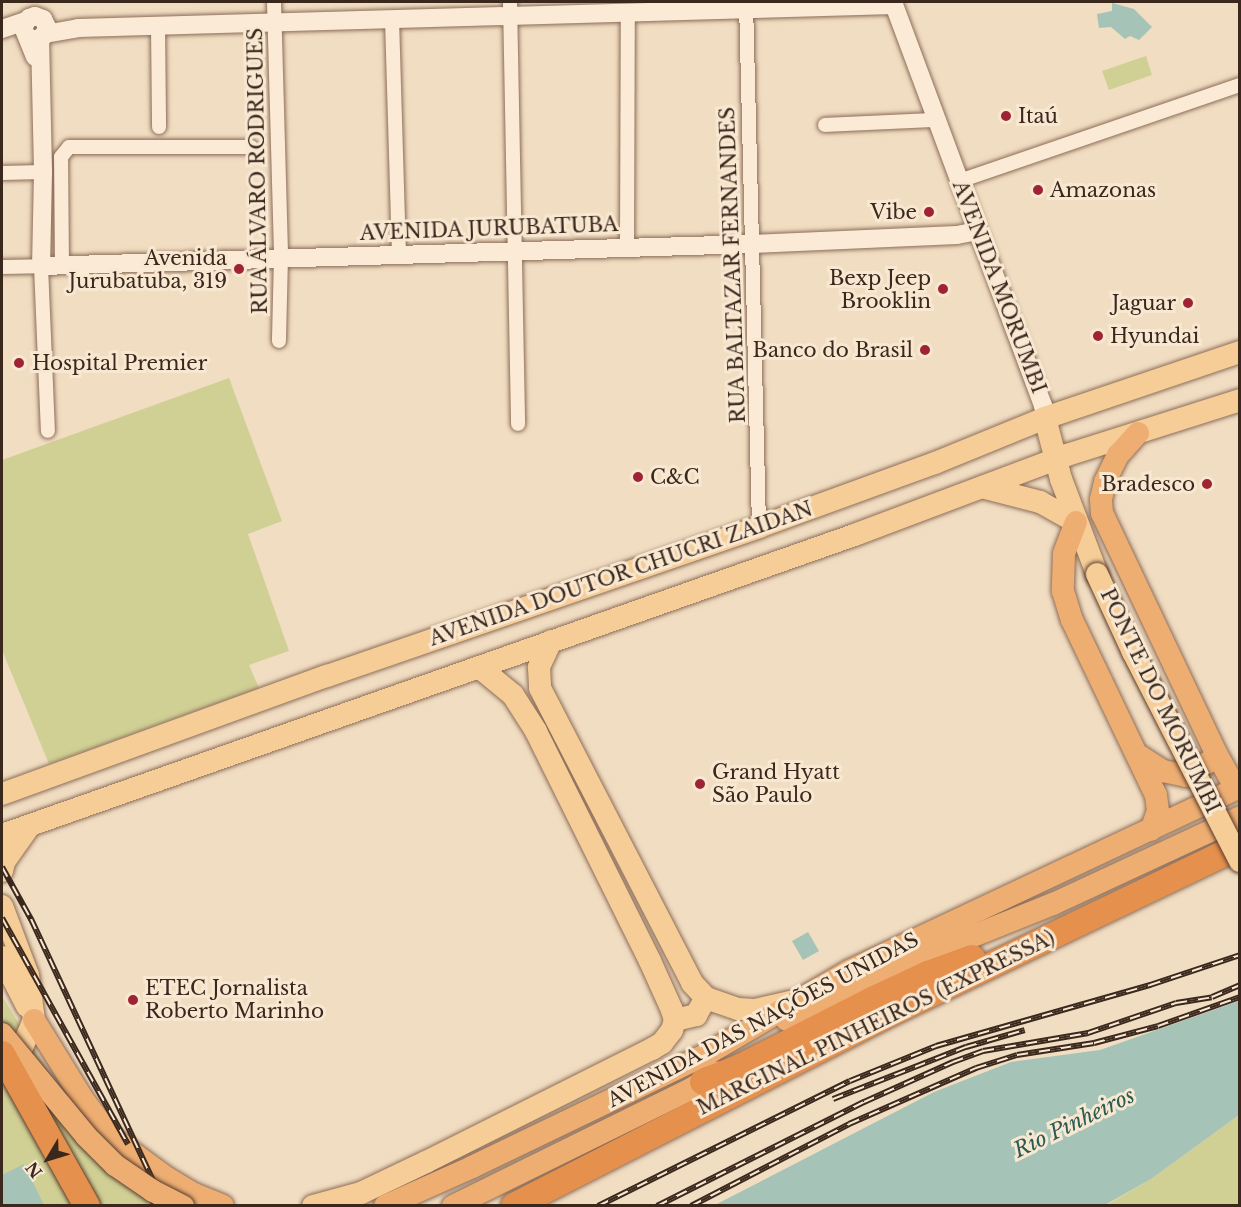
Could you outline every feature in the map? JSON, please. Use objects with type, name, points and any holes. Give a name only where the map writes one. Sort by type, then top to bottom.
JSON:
[{"type":"highway","points":[[1138,433],[1118,455],[1105,482],[1101,500],[1102,513],[1216,753],[1238,788]]},
{"type":"highway","points":[[1076,522],[1064,554],[1063,591],[1072,620],[1156,795],[1158,811],[1151,830]]},
{"type":"highway","points":[[1138,755],[1163,771],[1186,776],[1197,771],[1216,753]]},
{"type":"highway","name":"AVENIDA DAS NAÇÕES UNIDAS","points":[[384,1205],[472,1167],[707,1054],[791,1002],[849,970],[1238,788]]},
{"type":"highway","points":[[707,1054],[740,1042],[911,961],[1053,904],[1239,817]]},
{"type":"highway","name":"MARGINAL PINHEIROS (EXPRESSA)","points":[[514,1206],[883,1017],[1239,846]]},
{"type":"highway","points":[[453,1206],[928,974],[988,953],[1051,938]]},
{"type":"highway","points":[[697,1085],[778,1036],[916,967],[958,942]]},
{"type":"highway","points":[[34,1020],[82,1098],[111,1137],[167,1178],[222,1205]]},
{"type":"highway","points":[[2,1034],[86,1136],[115,1165],[153,1191],[183,1206]]},
{"type":"highway","points":[[2,1054],[87,1206]]},
{"type":"main road","name":"AVENIDA DOUTOR CHUCRI ZAIDAN","points":[[2,794],[327,676],[759,527],[935,463],[1045,418],[1239,352]]},
{"type":"main road","name":"AVENIDA DOUTOR CHUCRI ZAIDAN","points":[[2,835],[28,828],[856,534],[1054,459],[1239,400]]},
{"type":"main road","name":"AVENIDA MORUMBI","points":[[1045,418],[1054,459],[1097,574]]},
{"type":"main road","points":[[982,487],[1040,502],[1076,522]]},
{"type":"main road","name":"PONTE DO MORUMBI","points":[[1097,574],[1138,662],[1239,861]]},
{"type":"main road","points":[[551,641],[539,667],[539,683],[646,897],[692,983],[706,998],[738,1009],[755,1010],[791,1002]]},
{"type":"main road","points":[[313,1206],[352,1196],[384,1182],[652,1049],[668,1037],[675,1020],[664,990],[604,863],[536,731],[513,695],[479,667]]},
{"type":"main road","points":[[513,695],[526,681],[539,683]]},
{"type":"main road","points":[[2,871],[4,862],[28,828]]},
{"type":"main road","points":[[2,906],[28,975],[34,1020],[17,1059],[2,1076]]},
{"type":"main road","points":[[2,957],[34,1020]]},
{"type":"main road","points":[[675,1020],[696,1015],[706,998]]},
{"type":"main road","points":[[222,1205],[232,1206]]},
{"type":"street","name":"RUA ÁLVARO RODRIGUES","points":[[274,2],[281,257],[279,341]]},
{"type":"street","points":[[2,30],[35,22],[78,28],[392,19],[510,9],[628,13],[746,5],[894,3]]},
{"type":"street","name":"AVENIDA MORUMBI","points":[[894,3],[1043,405],[1045,418]]},
{"type":"street","name":"RUA BALTAZAR FERNANDES","points":[[746,5],[759,527]]},
{"type":"street","points":[[510,9],[518,424]]},
{"type":"street","points":[[627,247],[628,13]]},
{"type":"street","points":[[392,19],[399,254]]},
{"type":"street","points":[[35,22],[40,74],[43,172],[41,266],[48,431]]},
{"type":"street","points":[[158,26],[159,127]]},
{"type":"street","points":[[959,181],[1239,85]]},
{"type":"street","points":[[825,125],[937,120]]},
{"type":"street","points":[[62,266],[60,157],[69,147],[251,147]]},
{"type":"street","points":[[2,172],[43,172]]},
{"type":"street","name":"AVENIDA JURUBATUBA","points":[[2,267],[752,244],[957,235],[977,231]]},
{"type":"green space","points":[[1146,56],[1152,75],[1109,90],[1102,71]]},
{"type":"green space","points":[[229,378],[282,521],[248,534],[289,651],[249,665],[259,688],[49,764],[2,650],[2,460]]},
{"type":"green space","points":[[2,996],[69,1106],[190,1205],[2,1205]]},
{"type":"green space","points":[[1239,1115],[1239,1205],[1105,1206],[1151,1179]]},
{"type":"water","points":[[1112,3],[1134,9],[1152,27],[1139,40],[1130,36],[1125,39],[1111,27],[1099,28],[1097,14],[1112,11]]},
{"type":"water","points":[[808,932],[819,951],[803,960],[792,941]]},
{"type":"water","name":"Rio Pinheiros","points":[[1239,1001],[1239,1115],[1151,1179],[1105,1205],[715,1205],[934,1092],[1011,1062],[1100,1050]]},
{"type":"water","points":[[24,1164],[44,1205],[2,1205],[2,1175]]},
{"type":"railway","points":[[2,867],[31,919],[165,1206]]},
{"type":"railway","points":[[2,918],[128,1144]]},
{"type":"railway","points":[[598,1206],[850,1081],[936,1046],[1150,985],[1240,955]]},
{"type":"railway","points":[[657,1206],[864,1102],[953,1062],[983,1051],[1088,1033],[1176,1003],[1212,997],[1240,985]]},
{"type":"railway","points":[[691,1206],[849,1124],[976,1068],[1017,1055],[1094,1043],[1158,1026],[1240,997]]},
{"type":"railway","points":[[833,1099],[966,1047],[1025,1030]]},
{"type":"railway","points":[[146,1185],[155,1206]]},
{"type":"place","name":"Itaú","points":[[1006,116]]},
{"type":"place","name":"Amazonas","points":[[1038,190]]},
{"type":"place","name":"Vibe","points":[[929,212]]},
{"type":"place","name":"Avenida Jurubatuba, 319","points":[[239,269]]},
{"type":"place","name":"Bexp Jeep Brooklin","points":[[943,289]]},
{"type":"place","name":"Jaguar","points":[[1188,303]]},
{"type":"place","name":"Hyundai","points":[[1098,336]]},
{"type":"place","name":"Banco do Brasil","points":[[925,350]]},
{"type":"place","name":"Hospital Premier","points":[[19,363]]},
{"type":"place","name":"C&C","points":[[638,477]]},
{"type":"place","name":"Bradesco","points":[[1207,484]]},
{"type":"place","name":"Grand Hyatt São Paulo","points":[[700,784]]},
{"type":"place","name":"ETEC Jornalista Roberto Marinho","points":[[133,1000]]}]
